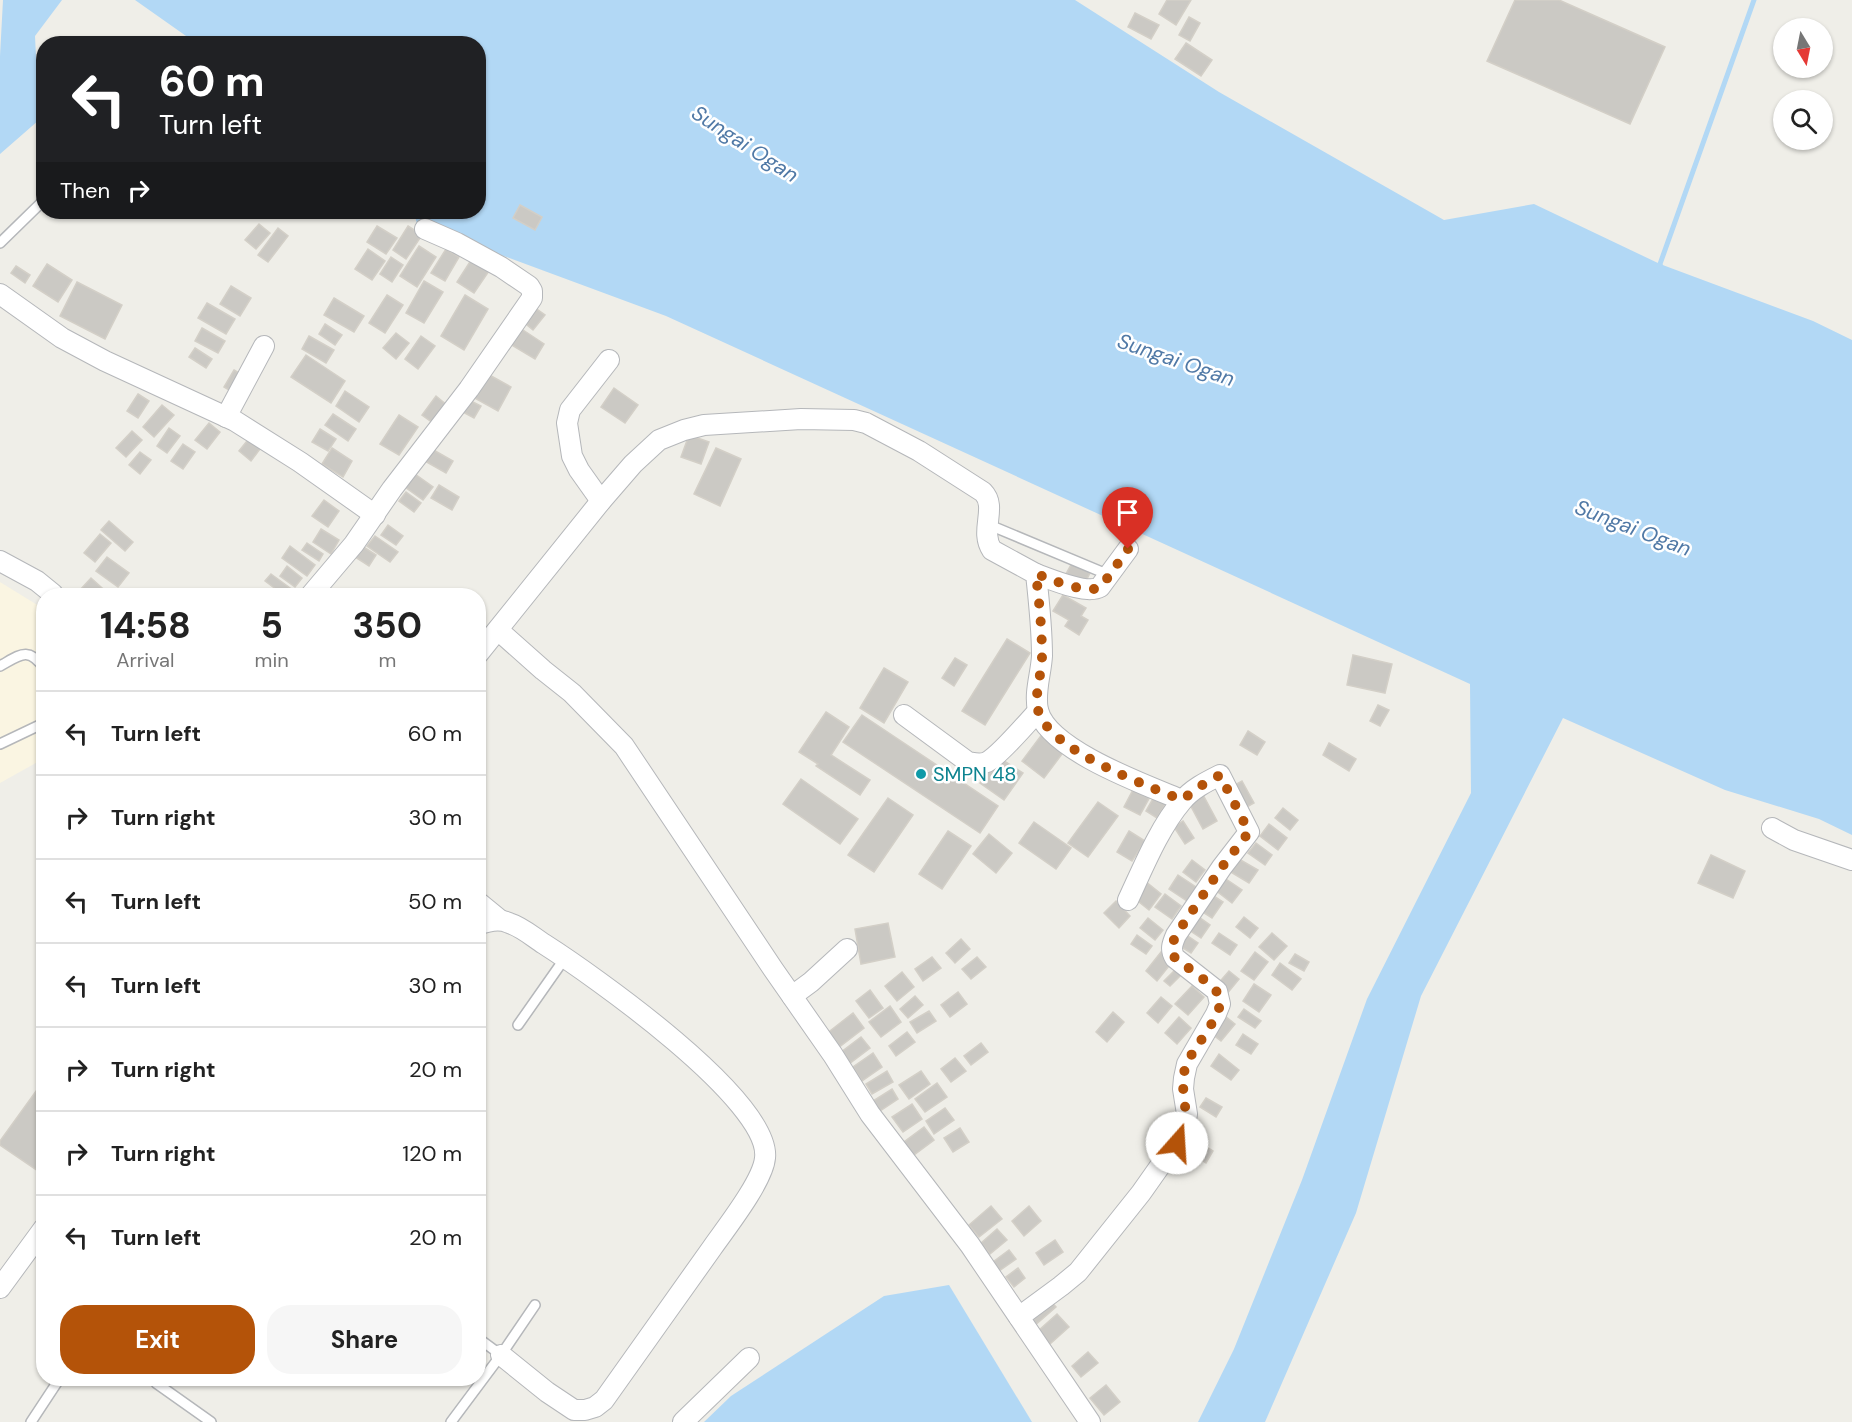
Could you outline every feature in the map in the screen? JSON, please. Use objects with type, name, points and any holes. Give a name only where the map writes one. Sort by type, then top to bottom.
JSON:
[{"type":"street","points":[[317,588],[354,544],[392,489],[469,389],[532,298],[529,286],[501,267],[425,229]]},
{"type":"street","points":[[0,294],[62,338],[105,361],[226,417],[300,462],[375,515]]},
{"type":"street","points":[[226,417],[264,346]]},
{"type":"street","points":[[601,501],[572,456],[567,423],[570,410],[609,360]]},
{"type":"street","points":[[486,644],[601,501],[648,450],[659,440],[671,434],[704,425],[842,419],[860,422],[877,429],[919,451],[983,492],[989,503],[987,540],[992,550],[1036,574],[1061,583],[1095,590],[1101,587],[1128,549]]},
{"type":"street","points":[[0,561],[38,581],[46,588]]},
{"type":"street","points":[[1036,574],[1042,631],[1042,658],[1036,699],[1043,722],[1050,731],[1080,753],[1125,777],[1182,800]]},
{"type":"street","points":[[498,630],[572,693],[624,746],[870,1114],[970,1245],[1090,1422]]},
{"type":"street","points":[[904,715],[968,762],[977,764],[988,762],[1038,711]]},
{"type":"street","points":[[1019,1317],[1078,1272],[1141,1192],[1184,1132],[1187,1114],[1183,1089],[1187,1064],[1219,1009],[1220,999],[1216,991],[1175,958],[1172,954],[1172,944],[1222,867],[1249,832],[1220,775],[1182,800],[1148,857],[1128,900]]},
{"type":"street","points":[[1772,828],[1794,840],[1852,860]]},
{"type":"street","points":[[486,909],[500,920],[514,925],[609,988],[704,1068],[731,1094],[758,1130],[766,1153],[761,1173],[736,1213],[604,1400],[595,1407],[574,1410],[547,1392],[501,1355]]},
{"type":"street","points":[[486,923],[500,920]]},
{"type":"street","points":[[792,996],[847,949]]},
{"type":"street","points":[[0,1288],[36,1239]]},
{"type":"street","points":[[683,1422],[749,1358]]},
{"type":"lane","points":[[0,243],[36,208]]},
{"type":"lane","points":[[987,524],[1109,574]]},
{"type":"lane","points":[[0,666],[27,654],[36,658]]},
{"type":"lane","points":[[0,744],[36,727]]},
{"type":"lane","points":[[518,1025],[565,958]]},
{"type":"lane","points":[[486,1375],[535,1305]]},
{"type":"lane","points":[[486,1344],[501,1355]]},
{"type":"lane","points":[[31,1422],[55,1386]]},
{"type":"lane","points":[[160,1386],[211,1422]]},
{"type":"lane","points":[[451,1422],[478,1386]]},
{"type":"shaded area","points":[[0,582],[36,604],[36,763],[0,783]]},
{"type":"water","points":[[3,0],[62,0],[35,36],[36,123],[0,154],[0,56]]},
{"type":"water","name":"Sungai Ogan","points":[[135,0],[1075,0],[1219,92],[1444,220],[1534,204],[1660,264],[1813,321],[1852,340],[1852,835],[1819,819],[1725,790],[1563,718],[1421,996],[1356,1213],[1265,1422],[1198,1422],[1234,1349],[1302,1180],[1367,999],[1471,793],[1470,684],[666,316],[417,224],[416,219],[486,219],[486,36],[186,36]]},
{"type":"water","points":[[949,1285],[1032,1422],[704,1422],[731,1396],[884,1296]]},
{"type":"building","points":[[1167,0],[1191,0],[1176,25],[1159,14]]},
{"type":"building","points":[[1515,0],[1559,0],[1665,47],[1630,124],[1487,61]]},
{"type":"building","points":[[1135,13],[1159,25],[1151,39],[1128,27]]},
{"type":"building","points":[[1189,17],[1200,23],[1190,41],[1179,35]]},
{"type":"building","points":[[1186,43],[1212,60],[1201,76],[1175,59]]},
{"type":"building","points":[[520,205],[542,217],[535,230],[513,218]]},
{"type":"building","points":[[259,224],[270,233],[256,249],[245,240]]},
{"type":"building","points":[[377,226],[397,238],[386,254],[367,242]]},
{"type":"building","points":[[408,226],[422,235],[406,259],[393,250]]},
{"type":"building","points":[[278,228],[288,236],[268,262],[258,255]]},
{"type":"building","points":[[419,246],[436,257],[417,287],[400,276]]},
{"type":"building","points":[[368,249],[385,261],[372,280],[355,269]]},
{"type":"building","points":[[446,249],[459,257],[445,281],[431,273]]},
{"type":"building","points":[[391,257],[403,265],[392,282],[380,274]]},
{"type":"building","points":[[473,257],[491,268],[474,293],[457,282]]},
{"type":"building","points":[[47,264],[72,280],[58,302],[33,286]]},
{"type":"building","points":[[16,266],[30,275],[25,283],[11,273]]},
{"type":"building","points":[[424,281],[443,292],[424,323],[406,313]]},
{"type":"building","points":[[77,282],[122,305],[105,339],[60,316]]},
{"type":"building","points":[[231,286],[251,298],[240,316],[220,304]]},
{"type":"building","points":[[387,295],[403,305],[385,333],[369,323]]},
{"type":"building","points":[[465,295],[488,309],[464,350],[441,336]]},
{"type":"building","points":[[334,298],[364,316],[354,332],[324,315]]},
{"type":"building","points":[[207,303],[235,319],[226,334],[198,318]]},
{"type":"building","points":[[534,307],[545,315],[533,330],[522,321]]},
{"type":"building","points":[[325,324],[342,335],[335,345],[319,334]]},
{"type":"building","points":[[202,328],[225,341],[218,353],[195,341]]},
{"type":"building","points":[[520,328],[544,344],[535,359],[510,344]]},
{"type":"building","points":[[396,333],[409,343],[396,359],[383,348]]},
{"type":"building","points":[[309,336],[334,350],[326,363],[302,349]]},
{"type":"building","points":[[421,336],[435,346],[418,369],[405,359]]},
{"type":"building","points":[[195,348],[212,359],[206,368],[189,357]]},
{"type":"building","points":[[306,355],[345,381],[331,403],[291,377]]},
{"type":"building","points":[[234,370],[244,376],[234,393],[224,387]]},
{"type":"building","points":[[484,372],[511,387],[498,411],[471,396]]},
{"type":"building","points":[[614,388],[638,405],[625,423],[601,407]]},
{"type":"building","points":[[345,391],[369,407],[359,422],[336,406]]},
{"type":"building","points":[[138,394],[149,401],[138,418],[127,411]]},
{"type":"building","points":[[436,396],[447,405],[433,423],[422,415]]},
{"type":"building","points":[[465,398],[481,406],[474,418],[459,410]]},
{"type":"building","points":[[162,405],[174,415],[154,437],[143,427]]},
{"type":"building","points":[[333,414],[356,429],[348,441],[325,425]]},
{"type":"building","points":[[399,415],[418,427],[399,455],[380,444]]},
{"type":"building","points":[[209,423],[220,432],[207,449],[195,440]]},
{"type":"building","points":[[169,428],[180,436],[167,453],[157,446]]},
{"type":"building","points":[[320,429],[336,439],[328,451],[312,442]]},
{"type":"building","points":[[132,431],[142,440],[126,457],[116,448]]},
{"type":"building","points":[[689,435],[709,442],[701,464],[681,457]]},
{"type":"building","points":[[251,436],[263,445],[251,461],[239,451]]},
{"type":"building","points":[[183,444],[195,452],[183,469],[171,461]]},
{"type":"building","points":[[332,448],[352,461],[343,477],[322,464]]},
{"type":"building","points":[[430,448],[453,461],[446,473],[423,460]]},
{"type":"building","points":[[716,448],[741,459],[720,506],[694,494]]},
{"type":"building","points":[[140,452],[151,460],[140,474],[129,465]]},
{"type":"building","points":[[415,474],[433,487],[423,500],[405,487]]},
{"type":"building","points":[[439,485],[459,497],[452,510],[431,498]]},
{"type":"building","points":[[406,492],[421,503],[414,512],[399,501]]},
{"type":"building","points":[[324,500],[339,511],[328,527],[312,516]]},
{"type":"building","points":[[109,521],[133,542],[125,551],[101,530]]},
{"type":"building","points":[[388,525],[403,536],[396,545],[381,535]]},
{"type":"building","points":[[321,529],[339,540],[331,554],[313,542]]},
{"type":"building","points":[[100,534],[111,543],[95,562],[84,553]]},
{"type":"building","points":[[375,536],[398,552],[390,562],[367,546]]},
{"type":"building","points":[[307,543],[323,554],[319,561],[302,550]]},
{"type":"building","points":[[359,544],[376,555],[369,566],[352,555]]},
{"type":"building","points":[[290,546],[315,565],[307,576],[282,558]]},
{"type":"building","points":[[107,557],[129,573],[118,587],[96,571]]},
{"type":"building","points":[[1072,563],[1091,571],[1085,583],[1066,574]]},
{"type":"building","points":[[287,566],[302,578],[295,587],[280,576]]},
{"type":"building","points":[[271,574],[290,588],[274,588],[265,581]]},
{"type":"building","points":[[91,578],[102,588],[82,588]]},
{"type":"building","points":[[1063,595],[1086,608],[1081,616],[1088,620],[1079,635],[1065,626],[1069,620],[1053,611]]},
{"type":"building","points":[[1007,639],[1030,653],[985,725],[962,711]]},
{"type":"building","points":[[1353,655],[1392,664],[1385,693],[1347,685]]},
{"type":"building","points":[[955,658],[967,665],[954,686],[942,678]]},
{"type":"building","points":[[884,668],[908,682],[884,723],[860,708]]},
{"type":"building","points":[[1378,705],[1389,710],[1380,726],[1370,721]]},
{"type":"building","points":[[826,712],[849,727],[831,755],[870,780],[860,795],[799,752]]},
{"type":"building","name":"SMPN 48","points":[[862,715],[998,806],[980,833],[843,742]]},
{"type":"building","points":[[1248,731],[1265,742],[1257,755],[1240,745]]},
{"type":"building","points":[[1043,733],[1065,750],[1044,778],[1022,761]]},
{"type":"building","points":[[1329,743],[1356,759],[1349,771],[1323,755]]},
{"type":"building","name":"SMPN 48","points":[[998,757],[1023,773],[1004,800],[980,783]]},
{"type":"building","points":[[801,779],[858,819],[840,844],[783,804]]},
{"type":"building","points":[[1242,781],[1254,803],[1245,808],[1233,786]]},
{"type":"building","points":[[1136,784],[1152,793],[1140,815],[1124,807]]},
{"type":"building","points":[[1201,791],[1217,821],[1203,829],[1187,799]]},
{"type":"building","points":[[1155,795],[1167,802],[1157,818],[1146,811]]},
{"type":"building","points":[[888,798],[913,815],[874,872],[848,855]]},
{"type":"building","points":[[1098,802],[1118,816],[1088,857],[1068,843]]},
{"type":"building","points":[[1283,808],[1298,820],[1290,830],[1275,818]]},
{"type":"building","points":[[1183,821],[1194,838],[1185,844],[1174,827]]},
{"type":"building","points":[[1034,822],[1071,848],[1056,869],[1019,843]]},
{"type":"building","points":[[1269,824],[1287,838],[1278,850],[1260,836]]},
{"type":"building","points":[[948,831],[971,846],[942,889],[919,874]]},
{"type":"building","points":[[1129,831],[1145,841],[1132,861],[1117,852]]},
{"type":"building","points":[[989,834],[1012,853],[996,873],[973,854]]},
{"type":"building","points":[[1256,843],[1272,855],[1265,865],[1248,853]]},
{"type":"building","points":[[1711,855],[1745,871],[1733,898],[1698,883]]},
{"type":"building","points":[[1237,858],[1258,870],[1249,883],[1229,871]]},
{"type":"building","points":[[1192,860],[1205,870],[1196,882],[1183,872]]},
{"type":"building","points":[[1178,875],[1196,887],[1187,901],[1169,889]]},
{"type":"building","points":[[1223,877],[1242,890],[1232,903],[1214,889]]},
{"type":"building","points":[[1145,881],[1161,894],[1149,910],[1133,897]]},
{"type":"building","points":[[1209,893],[1223,902],[1212,918],[1198,909]]},
{"type":"building","points":[[1165,894],[1181,906],[1172,919],[1155,907]]},
{"type":"building","points":[[1116,901],[1130,916],[1119,928],[1104,913]]},
{"type":"building","points":[[1192,912],[1210,925],[1201,938],[1183,926]]},
{"type":"building","points":[[1244,917],[1258,928],[1250,938],[1236,927]]},
{"type":"building","points":[[1148,918],[1163,930],[1155,940],[1140,928]]},
{"type":"building","points":[[888,923],[895,957],[861,964],[855,929]]},
{"type":"building","points":[[1182,932],[1198,943],[1191,953],[1175,943]]},
{"type":"building","points":[[1219,933],[1237,945],[1230,955],[1212,943]]},
{"type":"building","points":[[1272,933],[1287,946],[1274,960],[1259,947]]},
{"type":"building","points":[[1137,935],[1152,946],[1146,954],[1131,944]]},
{"type":"building","points":[[961,939],[970,949],[955,963],[946,953]]},
{"type":"building","points":[[1161,952],[1173,961],[1157,981],[1146,971]]},
{"type":"building","points":[[1255,952],[1268,962],[1254,980],[1241,971]]},
{"type":"building","points":[[1295,954],[1309,962],[1304,971],[1289,963]]},
{"type":"building","points":[[932,957],[941,968],[923,981],[915,969]]},
{"type":"building","points":[[977,957],[986,967],[971,979],[962,969]]},
{"type":"building","points":[[1280,963],[1301,979],[1292,990],[1272,975]]},
{"type":"building","points":[[1176,969],[1182,974],[1170,986],[1164,981]]},
{"type":"building","points":[[1229,971],[1239,979],[1226,995],[1216,986]]},
{"type":"building","points":[[902,972],[914,987],[897,1001],[885,986]]},
{"type":"building","points":[[1254,984],[1271,995],[1259,1012],[1243,1001]]},
{"type":"building","points":[[1192,986],[1204,997],[1188,1015],[1175,1004]]},
{"type":"building","points":[[870,990],[883,1008],[869,1018],[856,1001]]},
{"type":"building","points":[[958,992],[967,1004],[950,1017],[941,1005]]},
{"type":"building","points":[[915,996],[923,1005],[908,1018],[900,1009]]},
{"type":"building","points":[[1161,997],[1172,1006],[1158,1023],[1147,1013]]},
{"type":"building","points":[[890,1006],[901,1022],[881,1037],[869,1022]]},
{"type":"building","points":[[1244,1009],[1261,1021],[1255,1028],[1238,1017]]},
{"type":"building","points":[[929,1011],[936,1021],[917,1033],[910,1022]]},
{"type":"building","points":[[1113,1012],[1124,1022],[1107,1042],[1096,1032]]},
{"type":"building","points":[[853,1013],[864,1028],[838,1048],[826,1034]]},
{"type":"building","points":[[1225,1016],[1235,1024],[1221,1041],[1212,1034]]},
{"type":"building","points":[[1179,1017],[1191,1028],[1177,1044],[1165,1033]]},
{"type":"building","points":[[907,1032],[915,1042],[896,1056],[889,1046]]},
{"type":"building","points":[[1243,1034],[1258,1044],[1251,1054],[1236,1045]]},
{"type":"building","points":[[861,1037],[870,1048],[849,1064],[840,1053]]},
{"type":"building","points":[[981,1043],[988,1052],[971,1065],[964,1056]]},
{"type":"building","points":[[873,1053],[882,1067],[862,1081],[853,1067]]},
{"type":"building","points":[[1219,1054],[1239,1070],[1231,1080],[1211,1066]]},
{"type":"building","points":[[955,1058],[966,1071],[951,1082],[941,1069]]},
{"type":"building","points":[[887,1071],[893,1082],[872,1094],[866,1084]]},
{"type":"building","points":[[921,1071],[930,1084],[909,1099],[899,1085]]},
{"type":"building","points":[[937,1083],[947,1097],[925,1112],[915,1099]]},
{"type":"building","points":[[892,1089],[898,1099],[880,1111],[873,1101]]},
{"type":"building","points":[[36,1091],[36,1170],[0,1145],[0,1141]]},
{"type":"building","points":[[1206,1098],[1222,1107],[1216,1117],[1200,1107]]},
{"type":"building","points":[[912,1104],[922,1119],[903,1132],[892,1117]]},
{"type":"building","points":[[945,1108],[954,1120],[934,1134],[926,1121]]},
{"type":"building","points":[[924,1127],[934,1140],[914,1155],[904,1142]]},
{"type":"building","points":[[960,1128],[969,1142],[953,1152],[944,1138]]},
{"type":"building","points":[[1194,1139],[1213,1151],[1206,1163],[1187,1151]]},
{"type":"building","points":[[991,1206],[1002,1219],[979,1237],[969,1225]]},
{"type":"building","points":[[1029,1206],[1041,1221],[1024,1236],[1012,1221]]},
{"type":"building","points":[[997,1229],[1007,1240],[990,1254],[981,1243]]},
{"type":"building","points":[[1055,1240],[1063,1252],[1044,1265],[1036,1253]]},
{"type":"building","points":[[1009,1250],[1016,1259],[999,1271],[993,1262]]},
{"type":"building","points":[[1018,1268],[1025,1278],[1014,1287],[1006,1277]]},
{"type":"building","points":[[1047,1297],[1056,1307],[1033,1327],[1025,1317]]},
{"type":"building","points":[[1057,1314],[1069,1327],[1050,1344],[1038,1331]]},
{"type":"building","points":[[1088,1352],[1098,1363],[1081,1377],[1072,1366]]},
{"type":"building","points":[[1106,1385],[1120,1402],[1104,1415],[1090,1398]]},
{"type":"waterway","points":[[1662,270],[1660,264],[1754,0]]},
{"type":"place","name":"SMPN 48","points":[[921,774]]},
{"type":"route","points":[[1128,549],[1101,587],[1095,590],[1061,583],[1036,574],[1042,658],[1036,699],[1038,711],[1050,731],[1080,753],[1125,777],[1182,800],[1207,781],[1220,775],[1249,832],[1222,867],[1172,944],[1172,954],[1175,958],[1216,991],[1220,999],[1219,1009],[1187,1064],[1183,1089],[1187,1114],[1186,1125],[1177,1143]]}]
